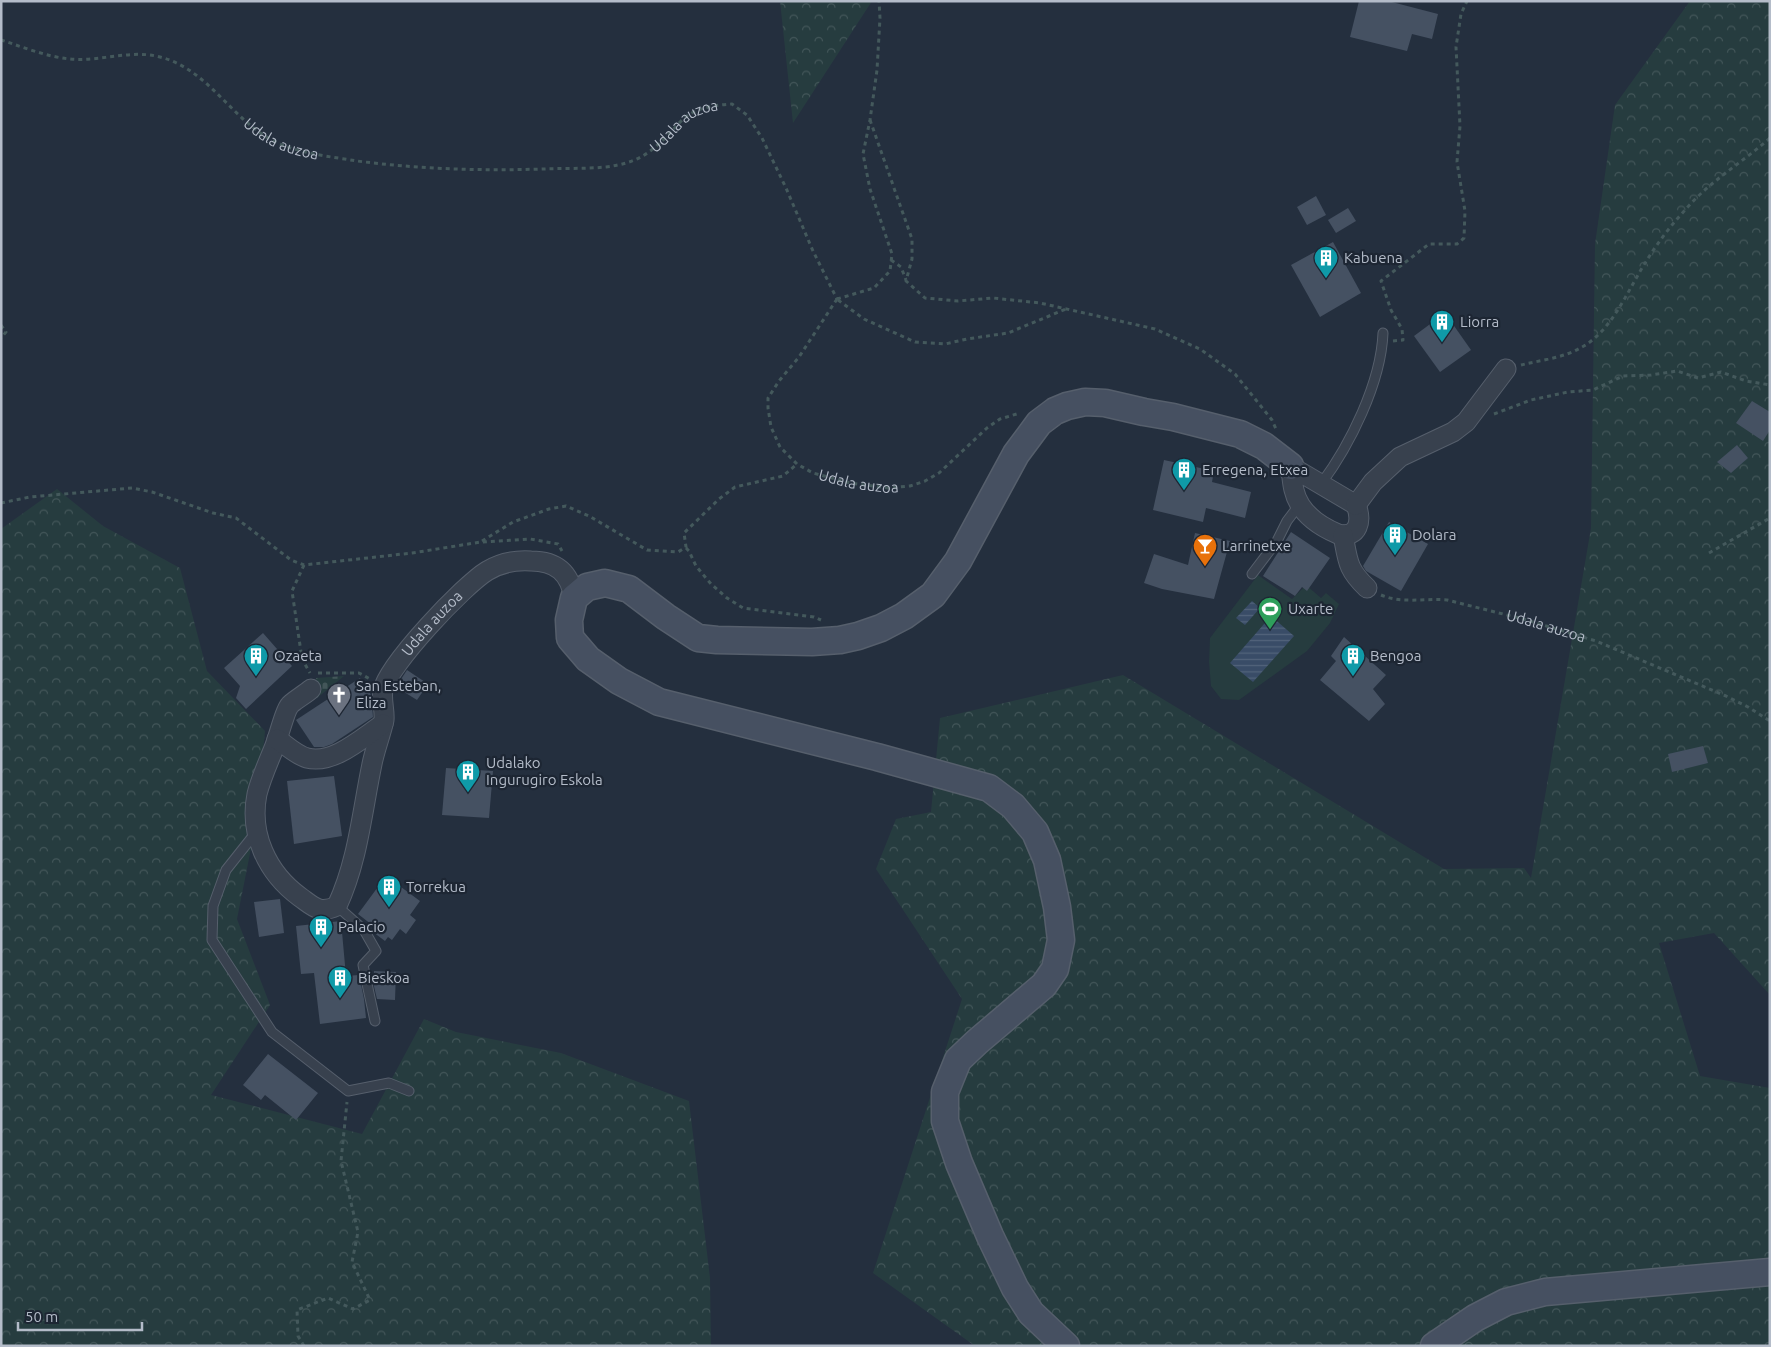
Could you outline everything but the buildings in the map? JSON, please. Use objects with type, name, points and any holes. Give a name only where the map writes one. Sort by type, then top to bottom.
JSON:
[{"type":"street","points":[[1356,505],[1373,482],[1400,457],[1452,432],[1466,422],[1506,369]]},
{"type":"street","points":[[1066,1346],[1031,1313],[1016,1288],[990,1236],[959,1163],[945,1121],[945,1092],[958,1060],[976,1042],[1044,985],[1055,969],[1061,940],[1057,907],[1047,860],[1035,832],[1013,806],[988,788],[877,757],[659,702],[619,681],[588,659],[570,638],[569,620],[574,598],[587,587],[606,583],[629,589],[698,638],[717,640],[812,642],[840,640],[881,628],[904,616],[933,595],[958,561],[1016,454],[1039,423],[1055,411],[1085,402],[1105,403],[1144,412],[1173,416],[1240,434],[1264,446],[1290,466],[1356,505],[1360,515],[1359,525],[1353,533],[1343,535],[1320,524],[1309,516],[1300,504],[1294,490],[1290,466]]},
{"type":"street","points":[[1343,535],[1349,567],[1367,588]]},
{"type":"street","name":"Udala auzoa","points":[[383,688],[400,660],[442,610],[476,579],[497,566],[520,561],[550,563],[567,576],[574,598]]},
{"type":"street","points":[[310,681],[290,705],[278,739],[267,762],[258,792],[255,815],[257,831],[266,859],[276,874],[288,887],[320,911],[337,906],[347,884],[364,816],[372,764],[383,724],[383,688]]},
{"type":"street","points":[[278,739],[296,753],[306,758],[319,760],[333,757],[383,724]]},
{"type":"street","points":[[1434,1346],[1475,1318],[1506,1302],[1545,1292],[1770,1272]]},
{"type":"lane","points":[[1321,484],[1338,458],[1371,390],[1381,357],[1383,333]]},
{"type":"lane","points":[[1252,574],[1277,541],[1287,521],[1300,504]]},
{"type":"lane","points":[[257,831],[226,870],[213,906],[212,940],[272,1032],[348,1091],[389,1083],[409,1091]]},
{"type":"lane","points":[[337,906],[364,930],[376,951],[364,966],[375,1021]]},
{"type":"path","points":[[837,300],[874,288],[890,271],[892,260],[892,254],[870,189],[863,154],[877,70],[879,1]]},
{"type":"path","points":[[1391,310],[1381,281],[1429,244],[1457,244],[1464,238],[1465,211],[1457,162],[1460,126],[1456,47],[1462,14],[1467,1]]},
{"type":"path","name":"Udala auzoa","points":[[1,40],[70,59],[136,54],[159,56],[176,62],[196,74],[216,91],[237,114],[255,129],[280,144],[326,156],[403,167],[489,171],[604,167],[634,161],[647,154],[686,116],[703,108],[732,104],[746,115],[762,138],[786,188],[812,251],[837,300],[768,398],[771,427],[780,447],[797,464],[813,473],[850,483],[888,488],[910,486],[925,481],[939,473],[987,428],[1000,419],[1022,413]]},
{"type":"path","points":[[870,120],[912,239],[912,259],[906,281]]},
{"type":"path","points":[[1506,369],[1570,354],[1600,334],[1609,324],[1648,258],[1686,208],[1713,183],[1770,138]]},
{"type":"path","points":[[892,260],[901,267],[906,281],[925,298],[958,301],[993,298],[1040,303],[1155,329],[1200,349],[1235,374],[1272,420],[1279,435]]},
{"type":"path","points":[[837,300],[864,319],[914,342],[945,344],[1008,333],[1066,309]]},
{"type":"path","points":[[1,325],[6,332],[1,338]]},
{"type":"path","points":[[1491,415],[1530,400],[1568,392],[1593,390],[1623,376],[1651,375],[1677,371],[1698,378],[1721,372],[1746,381],[1770,385]]},
{"type":"path","points":[[797,464],[783,476],[735,487],[684,533],[686,547],[696,566],[711,584],[743,608],[814,617],[823,621]]},
{"type":"path","points":[[1,503],[30,497],[132,488],[152,492],[213,513],[236,518],[291,560],[304,565],[412,553],[481,542],[512,522],[549,509],[566,506],[589,516],[647,550],[678,552],[686,547]]},
{"type":"path","points":[[1708,553],[1770,518]]},
{"type":"path","points":[[304,565],[292,591],[302,659],[310,681],[359,672],[383,688]]},
{"type":"path","name":"Udala auzoa","points":[[1367,588],[1391,600],[1447,600],[1523,619],[1587,638],[1726,696],[1770,721]]},
{"type":"path","points":[[304,1346],[298,1336],[297,1310],[328,1298],[353,1309],[370,1300],[352,1262],[358,1232],[341,1161],[348,1091]]},
{"type":"green space","points":[[780,1],[872,1],[793,123]]},
{"type":"green space","points":[[1690,1],[1770,1],[1770,995],[1714,933],[1659,943],[1700,1076],[1770,1088],[1770,1346],[975,1346],[873,1273],[962,999],[876,869],[896,819],[931,812],[940,718],[1123,675],[1444,869],[1524,868],[1531,878],[1591,528],[1595,244],[1615,105]]},
{"type":"green space","points":[[57,489],[103,526],[180,568],[207,671],[265,731],[256,823],[237,919],[270,1005],[211,1095],[362,1134],[424,1019],[456,1032],[561,1053],[689,1101],[710,1278],[711,1346],[1,1346],[1,529]]},
{"type":"green space","name":"Uxarte","points":[[1258,575],[1292,599],[1306,585],[1321,598],[1326,593],[1339,604],[1330,623],[1307,651],[1239,700],[1221,699],[1211,686],[1210,638]]},
{"type":"green space","points":[[344,676],[317,698],[316,678]]},
{"type":"water","points":[[1252,601],[1260,608],[1245,625],[1236,618]]},
{"type":"water","points":[[1271,616],[1294,636],[1253,682],[1230,663]]},
{"type":"place","name":"Kabuena","points":[[1326,279]]},
{"type":"place","name":"Liorra","points":[[1442,343]]},
{"type":"place","name":"Erregena, Etxea","points":[[1184,491]]},
{"type":"place","name":"Dolara","points":[[1395,556]]},
{"type":"place","name":"Larrinetxe","points":[[1205,567]]},
{"type":"place","name":"Uxarte","points":[[1270,630]]},
{"type":"place","name":"Ozaeta","points":[[256,677]]},
{"type":"place","name":"Bengoa","points":[[1353,677]]},
{"type":"place","name":"San Esteban, Eliza","points":[[339,716]]},
{"type":"place","name":"Udalako Ingurugiro Eskola","points":[[468,793]]},
{"type":"place","name":"Torrekua","points":[[389,908]]},
{"type":"place","name":"Palacio","points":[[321,948]]},
{"type":"place","name":"Bieskoa","points":[[340,999]]}]
